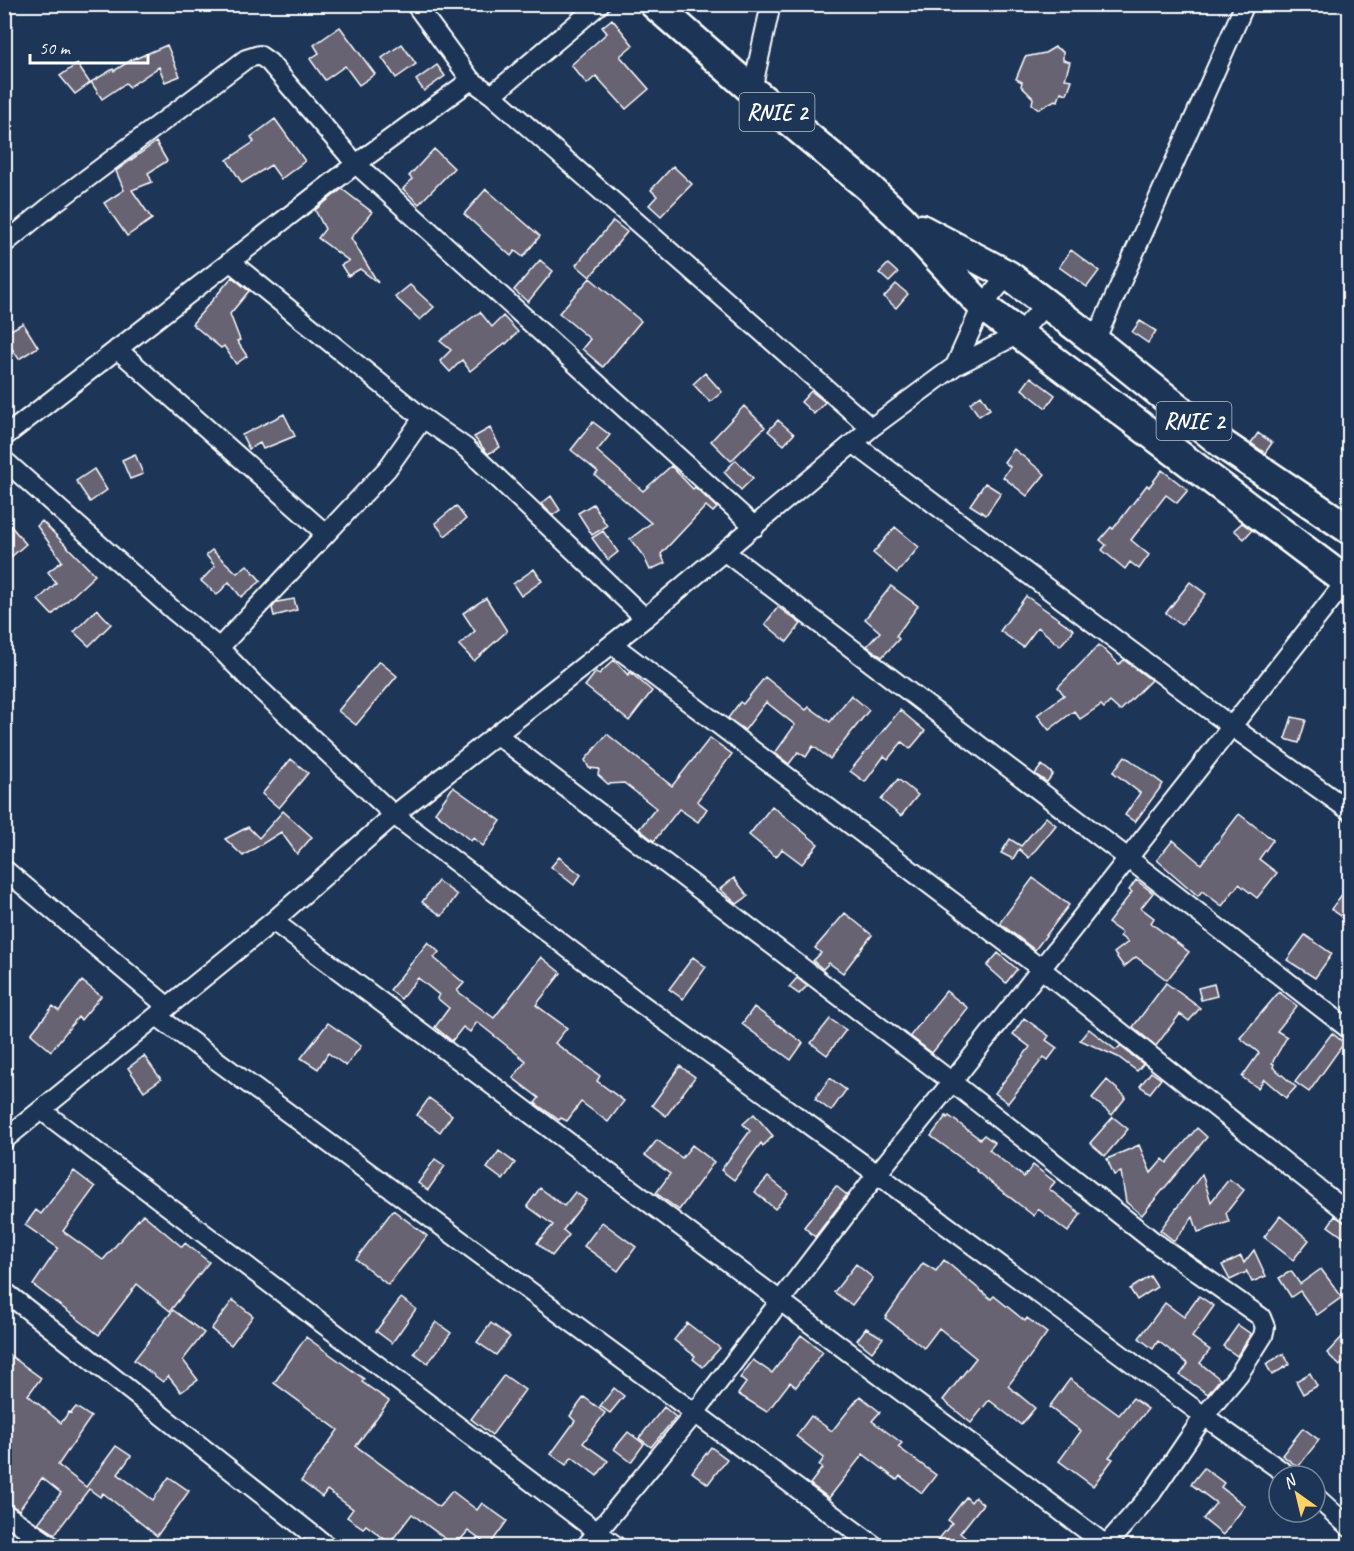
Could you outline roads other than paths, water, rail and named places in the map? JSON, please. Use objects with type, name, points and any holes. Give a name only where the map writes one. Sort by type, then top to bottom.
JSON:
[{"type":"main road","name":"RNIE 2","points":[[654,4],[752,90],[842,164],[901,218],[982,306],[1348,583]]},
{"type":"main road","name":"RNIE 2","points":[[901,218],[1008,275],[1095,341],[1224,445],[1350,530]]},
{"type":"street","points":[[415,4],[471,80],[492,95],[871,428]]},
{"type":"street","points":[[492,95],[600,4]]},
{"type":"street","points":[[752,90],[771,4]]},
{"type":"street","points":[[1095,341],[1245,4]]},
{"type":"street","points":[[4,244],[53,204],[246,59],[259,55],[269,62],[356,164],[754,527]]},
{"type":"street","points":[[4,437],[356,164],[471,80]]},
{"type":"street","points":[[231,262],[423,418],[466,448],[645,618]]},
{"type":"street","points":[[956,366],[982,306],[1008,275]]},
{"type":"street","points":[[4,1140],[273,921],[394,815],[645,618],[871,428],[956,366],[1019,334],[1045,305]]},
{"type":"street","points":[[117,349],[326,534]]},
{"type":"street","points":[[219,648],[387,469],[423,418]]},
{"type":"street","points":[[853,443],[1231,726],[1350,811]]},
{"type":"street","points":[[4,460],[219,648],[252,682],[394,815],[633,998],[1272,1464]]},
{"type":"street","points":[[725,552],[1350,1030]]},
{"type":"street","points":[[591,1540],[694,1413],[877,1174],[952,1082],[1231,726],[1348,583]]},
{"type":"street","points":[[612,644],[1040,968],[1350,1214]]},
{"type":"street","points":[[273,921],[1106,1546],[1151,1494],[1204,1416],[1239,1374],[1263,1336],[1265,1327],[1261,1317],[1154,1241],[952,1082],[497,735]]},
{"type":"street","points":[[4,870],[163,1012],[694,1413],[875,1546]]},
{"type":"street","points":[[41,1110],[591,1540],[616,1546]]},
{"type":"street","points":[[4,1291],[327,1546]]},
{"type":"street","points":[[1327,1507],[1350,1528]]},
{"type":"street","points":[[4,1513],[52,1546]]}]
